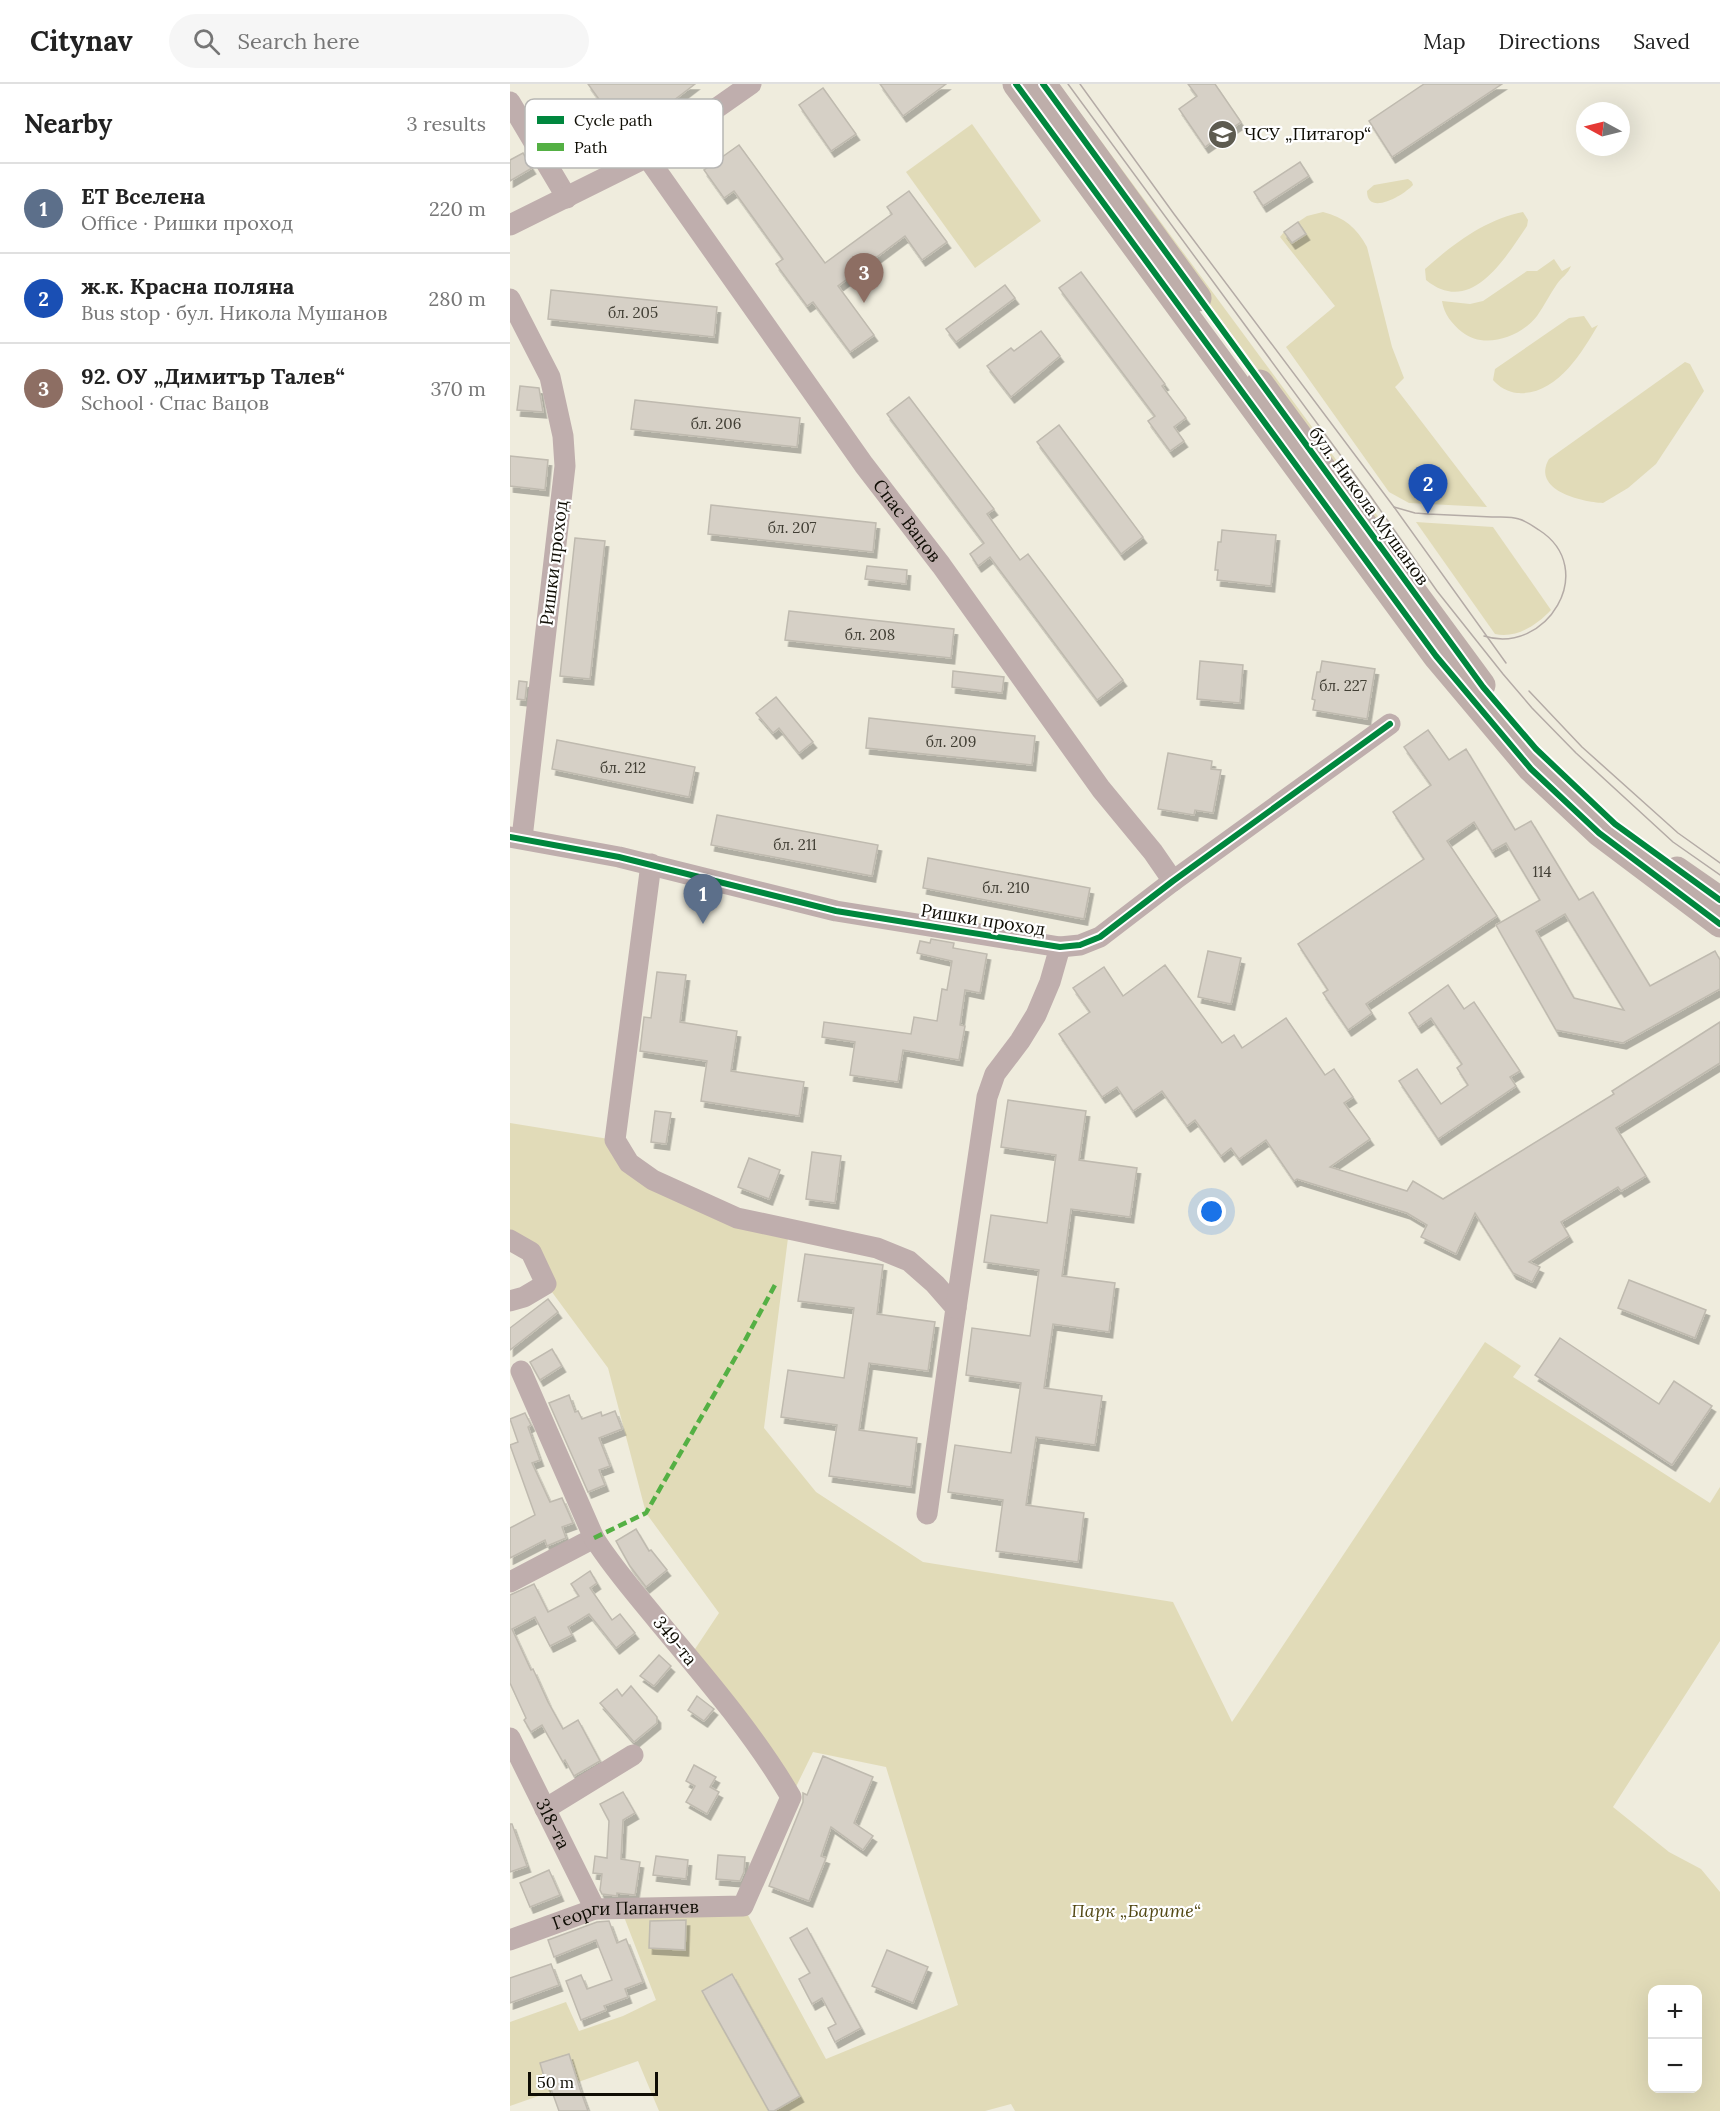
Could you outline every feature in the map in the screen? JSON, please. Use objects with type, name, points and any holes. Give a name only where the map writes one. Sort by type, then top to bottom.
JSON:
[{"type":"main road","name":"бул. Никола Мушанов","points":[[1016,84],[1430,647],[1472,700],[1531,770],[1599,833],[1720,924]]},
{"type":"main road","name":"бул. Никола Мушанов","points":[[1043,84],[1483,687],[1536,749],[1615,824],[1720,900]]},
{"type":"street","points":[[723,104],[751,84]]},
{"type":"street","points":[[510,102],[525,127]]},
{"type":"street","points":[[549,168],[567,198]]},
{"type":"street","points":[[510,225],[626,168]]},
{"type":"street","name":"Спас Вацов","points":[[655,168],[864,465],[941,565],[1101,789],[1153,852],[1173,881]]},
{"type":"street","name":"Ришки проход","points":[[510,299],[550,377],[563,436],[565,466],[516,837],[651,864],[836,911],[1060,947],[1080,945],[1100,936],[1390,724]]},
{"type":"street","points":[[651,864],[615,1140],[629,1162],[652,1180],[737,1218],[877,1248],[909,1261],[935,1284],[956,1308]]},
{"type":"street","points":[[927,1514],[987,1097],[995,1074],[1036,1015],[1050,982],[1060,947]]},
{"type":"street","points":[[510,1240],[531,1252],[546,1284],[524,1297],[510,1301]]},
{"type":"street","name":"349-та","points":[[521,1371],[594,1538],[609,1562],[770,1761],[791,1797],[743,1906]]},
{"type":"street","points":[[510,1582],[594,1538]]},
{"type":"street","name":"318-та","points":[[510,1738],[595,1909]]},
{"type":"street","points":[[545,1809],[633,1755]]},
{"type":"street","name":"Георги Папанчев","points":[[510,1941],[595,1909],[743,1906]]},
{"type":"green space","points":[[1047,84],[1059,84],[1399,545],[1391,550]]},
{"type":"green space","points":[[972,124],[1041,221],[975,268],[906,172]]},
{"type":"green space","points":[[1408,179],[1413,185],[1387,202],[1373,202],[1369,199],[1367,191],[1374,185]]},
{"type":"green space","points":[[1323,212],[1349,224],[1367,247],[1392,347],[1404,378],[1395,387],[1487,507],[1409,503],[1389,492],[1286,347],[1335,306],[1280,237],[1284,232],[1293,243],[1306,234],[1298,222],[1307,216]]},
{"type":"green space","points":[[1523,212],[1528,220],[1527,226],[1497,267],[1485,279],[1472,288],[1458,292],[1442,290],[1426,280],[1425,269],[1459,242],[1496,220]]},
{"type":"green space","points":[[1554,259],[1562,271],[1571,266],[1570,269],[1557,284],[1537,316],[1522,330],[1512,335],[1491,340],[1471,337],[1458,329],[1443,306],[1442,301],[1470,304],[1483,301],[1527,271],[1537,271]]},
{"type":"green space","points":[[1584,316],[1592,328],[1598,325],[1566,371],[1544,388],[1531,392],[1510,392],[1493,380],[1495,369],[1569,318]]},
{"type":"green space","points":[[1685,362],[1690,364],[1704,391],[1656,464],[1628,488],[1603,503],[1572,497],[1552,486],[1545,470],[1549,459]]},
{"type":"green space","points":[[1416,522],[1493,527],[1551,610],[1526,630],[1511,634],[1495,634]]},
{"type":"green space","name":"Парк „Барите“","points":[[510,1123],[615,1140],[629,1163],[789,1230],[764,1428],[816,1492],[923,1562],[1173,1602],[1232,1722],[1485,1342],[1521,1366],[1513,1377],[1710,1503],[1720,1487],[1720,1641],[1613,1807],[1669,1852],[1701,1869],[1720,1892],[1720,2111],[1015,2111],[1011,2104],[985,2111],[659,2111],[638,2061],[510,2106],[510,2022],[566,2002],[579,2031],[623,2016],[656,2000],[621,1909],[743,1906],[826,2059],[958,2005],[886,1767],[813,1752],[791,1797],[689,1658],[719,1613],[646,1513],[608,1368],[546,1284],[510,1240]]},
{"type":"building","points":[[588,84],[695,84],[675,99],[599,99]]},
{"type":"building","points":[[880,84],[946,84],[903,116]]},
{"type":"building","points":[[1188,84],[1215,84],[1241,122],[1205,147],[1179,109],[1197,96]]},
{"type":"building","points":[[1424,84],[1502,84],[1392,157],[1369,121]]},
{"type":"building","points":[[823,88],[856,134],[831,151],[799,105]]},
{"type":"building","points":[[739,145],[825,263],[892,214],[887,207],[909,191],[947,242],[922,260],[905,236],[838,286],[874,335],[850,352],[813,302],[807,306],[776,264],[783,259],[734,191],[724,198],[704,170],[723,168],[723,156]]},
{"type":"building","points":[[523,153],[525,168],[532,168],[510,181],[510,160]]},
{"type":"building","points":[[1300,162],[1309,176],[1263,206],[1254,192]]},
{"type":"building","points":[[1298,222],[1306,234],[1292,243],[1284,232]]},
{"type":"building","points":[[1081,272],[1165,384],[1162,386],[1186,418],[1174,427],[1184,441],[1170,451],[1148,421],[1155,416],[1059,288]]},
{"type":"building","points":[[1005,285],[1015,298],[956,342],[946,329]]},
{"type":"building","points":[[551,290],[717,307],[714,337],[548,319]]},
{"type":"building","points":[[1041,331],[1060,356],[1011,397],[987,366],[1011,348],[1014,351]]},
{"type":"building","points":[[520,386],[539,388],[543,412],[517,410]]},
{"type":"building","points":[[909,397],[994,509],[987,514],[1020,560],[1028,554],[1123,680],[1097,700],[990,557],[978,566],[970,554],[984,543],[887,414]]},
{"type":"building","points":[[635,400],[800,418],[797,447],[631,429]]},
{"type":"building","points":[[1059,425],[1143,537],[1121,554],[1037,442]]},
{"type":"building","points":[[510,456],[548,460],[545,490],[510,486]]},
{"type":"building","points":[[711,505],[876,523],[873,552],[708,534]]},
{"type":"building","points":[[1222,530],[1276,535],[1271,586],[1217,580],[1218,570],[1215,570],[1218,542],[1221,542]]},
{"type":"building","points":[[575,538],[605,541],[590,679],[560,676]]},
{"type":"building","points":[[867,566],[907,570],[906,584],[865,579]]},
{"type":"building","points":[[789,611],[954,629],[951,658],[785,640]]},
{"type":"building","points":[[1200,661],[1243,665],[1240,703],[1197,699]]},
{"type":"building","points":[[1322,661],[1375,669],[1367,719],[1313,710],[1315,700],[1312,699],[1317,672],[1320,672]]},
{"type":"building","points":[[953,671],[1004,677],[1002,693],[952,687]]},
{"type":"building","points":[[519,681],[527,682],[525,700],[517,699]]},
{"type":"building","points":[[776,697],[813,742],[799,753],[779,728],[773,733],[756,713]]},
{"type":"building","points":[[869,718],[1035,736],[1032,765],[866,748]]},
{"type":"building","points":[[1428,730],[1449,760],[1466,749],[1515,830],[1531,821],[1579,900],[1593,892],[1650,986],[1715,951],[1720,960],[1720,989],[1623,1043],[1556,1030],[1496,925],[1540,900],[1506,843],[1492,851],[1474,822],[1447,841],[1497,916],[1366,1004],[1372,1013],[1348,1030],[1323,993],[1328,990],[1298,944],[1424,859],[1393,812],[1431,785],[1404,747]],"holes":[[[1565,914],[1624,1010],[1574,998],[1536,931]]]},
{"type":"building","points":[[557,740],[695,767],[689,797],[552,769]]},
{"type":"building","points":[[1168,753],[1212,761],[1211,769],[1221,770],[1213,813],[1195,810],[1194,815],[1158,809]]},
{"type":"building","points":[[717,815],[878,845],[872,876],[711,845]]},
{"type":"building","points":[[928,858],[1090,888],[1084,919],[923,888]]},
{"type":"building","points":[[931,939],[954,943],[953,948],[987,954],[980,993],[965,990],[960,1025],[965,1026],[959,1060],[903,1050],[898,1082],[850,1075],[855,1042],[822,1037],[824,1022],[911,1034],[914,1017],[937,1021],[942,989],[947,990],[952,961],[917,953],[920,941],[930,943]]},
{"type":"building","points":[[1208,951],[1241,958],[1231,1004],[1198,997]]},
{"type":"building","points":[[1165,965],[1222,1043],[1234,1035],[1242,1048],[1286,1018],[1325,1075],[1334,1069],[1353,1097],[1344,1103],[1370,1139],[1330,1167],[1407,1191],[1413,1181],[1443,1199],[1614,1094],[1612,1091],[1720,1022],[1720,1063],[1616,1128],[1646,1176],[1621,1191],[1618,1187],[1561,1222],[1569,1236],[1529,1262],[1540,1267],[1532,1282],[1513,1273],[1475,1213],[1456,1254],[1421,1237],[1427,1225],[1407,1213],[1297,1179],[1294,1181],[1266,1140],[1239,1159],[1231,1148],[1221,1156],[1195,1120],[1187,1126],[1162,1091],[1133,1111],[1117,1087],[1102,1097],[1059,1034],[1090,1012],[1073,988],[1104,967],[1123,996]]},
{"type":"building","points":[[657,972],[686,975],[680,1022],[737,1031],[731,1071],[804,1082],[799,1116],[701,1101],[707,1061],[640,1051],[644,1017],[651,1018]]},
{"type":"building","points":[[1448,985],[1464,1009],[1474,1002],[1520,1071],[1510,1077],[1516,1086],[1438,1139],[1399,1081],[1417,1069],[1441,1104],[1468,1085],[1457,1068],[1462,1064],[1431,1018],[1418,1027],[1409,1013]]},
{"type":"building","points":[[1008,1100],[1086,1111],[1079,1160],[1137,1168],[1130,1217],[1071,1209],[1062,1276],[1115,1283],[1109,1332],[1053,1324],[1044,1388],[1102,1396],[1095,1445],[1036,1437],[1026,1505],[1084,1513],[1078,1562],[996,1551],[1003,1500],[948,1492],[955,1445],[1011,1453],[1021,1383],[966,1375],[972,1328],[1030,1336],[1039,1270],[984,1262],[991,1215],[1047,1223],[1056,1155],[1001,1147]]},
{"type":"building","points":[[655,1111],[671,1113],[666,1144],[651,1142]]},
{"type":"building","points":[[812,1152],[841,1156],[835,1203],[806,1199]]},
{"type":"building","points":[[749,1158],[780,1170],[769,1199],[738,1187]]},
{"type":"building","points":[[805,1254],[883,1265],[877,1314],[935,1322],[928,1371],[869,1363],[859,1430],[917,1438],[911,1487],[829,1476],[837,1425],[781,1417],[788,1370],[844,1378],[854,1308],[798,1301]]},
{"type":"building","points":[[1629,1280],[1706,1310],[1695,1338],[1618,1308]]},
{"type":"building","points":[[548,1299],[558,1312],[510,1350],[510,1328]]},
{"type":"building","points":[[1560,1338],[1659,1404],[1674,1381],[1712,1406],[1672,1465],[1535,1375]]},
{"type":"building","points":[[552,1349],[562,1366],[540,1380],[530,1362]]},
{"type":"building","points":[[569,1395],[575,1412],[578,1411],[582,1419],[601,1412],[602,1416],[615,1411],[622,1429],[599,1438],[610,1466],[599,1470],[605,1485],[588,1492],[549,1403]]},
{"type":"building","points":[[525,1413],[531,1425],[528,1427],[540,1460],[532,1463],[550,1502],[562,1498],[573,1523],[562,1527],[566,1538],[547,1546],[545,1540],[510,1558],[510,1528],[535,1515],[510,1445],[518,1442],[510,1419]]},
{"type":"building","points":[[636,1529],[649,1551],[651,1550],[667,1570],[646,1587],[630,1566],[616,1541]]},
{"type":"building","points":[[590,1571],[597,1583],[590,1588],[612,1620],[620,1614],[635,1633],[616,1648],[589,1614],[568,1627],[572,1635],[550,1646],[535,1617],[512,1629],[563,1729],[578,1720],[600,1761],[574,1776],[565,1760],[563,1762],[542,1725],[531,1732],[510,1683],[510,1595],[534,1584],[548,1612],[579,1596],[571,1584]]},
{"type":"building","points":[[659,1655],[671,1666],[654,1686],[640,1676]]},
{"type":"building","points":[[631,1686],[657,1717],[657,1723],[634,1742],[600,1703],[617,1689],[622,1696]]},
{"type":"building","points":[[697,1696],[714,1709],[704,1721],[688,1710]]},
{"type":"building","points":[[823,1756],[873,1777],[854,1823],[873,1836],[863,1850],[831,1827],[821,1856],[826,1858],[809,1901],[769,1886],[803,1802],[803,1793],[807,1795]]},
{"type":"building","points":[[694,1765],[716,1777],[710,1787],[719,1792],[707,1814],[686,1802],[695,1786],[686,1781]]},
{"type":"building","points":[[623,1792],[635,1813],[623,1820],[621,1859],[640,1862],[635,1895],[617,1893],[617,1896],[602,1894],[600,1890],[602,1874],[593,1873],[595,1856],[607,1858],[609,1821],[600,1804]]},
{"type":"building","points":[[510,1824],[512,1824],[527,1866],[510,1872]]},
{"type":"building","points":[[718,1855],[745,1857],[744,1872],[740,1881],[716,1879]]},
{"type":"building","points":[[656,1856],[688,1860],[686,1879],[653,1875]]},
{"type":"building","points":[[549,1870],[560,1895],[530,1907],[520,1883]]},
{"type":"building","points":[[686,1920],[685,1950],[649,1948],[650,1921]]},
{"type":"building","points":[[609,1921],[617,1943],[626,1939],[643,1982],[625,1989],[628,1997],[604,2006],[606,2010],[581,2020],[566,1981],[581,1975],[587,1989],[612,1980],[596,1940],[554,1957],[548,1940],[597,1922]]},
{"type":"building","points":[[807,1928],[861,2028],[835,2042],[828,2028],[836,2024],[822,1998],[812,2004],[799,1979],[810,1973],[790,1938]]},
{"type":"building","points":[[887,1950],[928,1967],[913,2003],[872,1986]]},
{"type":"building","points":[[551,1964],[559,1985],[510,2003],[510,1978]]},
{"type":"building","points":[[732,1974],[800,2096],[774,2111],[769,2111],[702,1991]]},
{"type":"building","points":[[569,2054],[588,2111],[559,2111],[550,2086],[547,2087],[540,2063]]},
{"type":"tram line","points":[[1068,84],[1369,494],[1437,591],[1503,674],[1576,753],[1673,842],[1720,875]]},
{"type":"tram line","points":[[1080,84],[1174,214],[1394,507],[1506,663]]},
{"type":"tram line","points":[[1394,507],[1415,513],[1516,518],[1539,530],[1557,547],[1565,566],[1565,586],[1558,605],[1545,622],[1527,633],[1507,639],[1484,636]]},
{"type":"tram line","points":[[1529,691],[1582,747],[1678,833],[1720,863]]},
{"type":"marked path","points":[[594,1538],[646,1513],[775,1285]]},
{"type":"cycle path","points":[[1016,84],[1436,656],[1531,769],[1599,833],[1720,924]]},
{"type":"cycle path","points":[[1043,84],[1483,687],[1536,749],[1615,824],[1720,900]]},
{"type":"cycle path","points":[[510,837],[619,857],[836,911],[1060,947],[1080,945],[1100,937],[1173,881],[1390,724]]},
{"type":"place","name":"ЧСУ „Питагор“","points":[[1223,134]]},
{"type":"place","name":"92. ОУ „Димитър Талев“","points":[[864,303]]},
{"type":"place","name":"ж.к. Красна поляна","points":[[1428,514]]},
{"type":"place","name":"ЕТ Вселена","points":[[703,924]]}]
